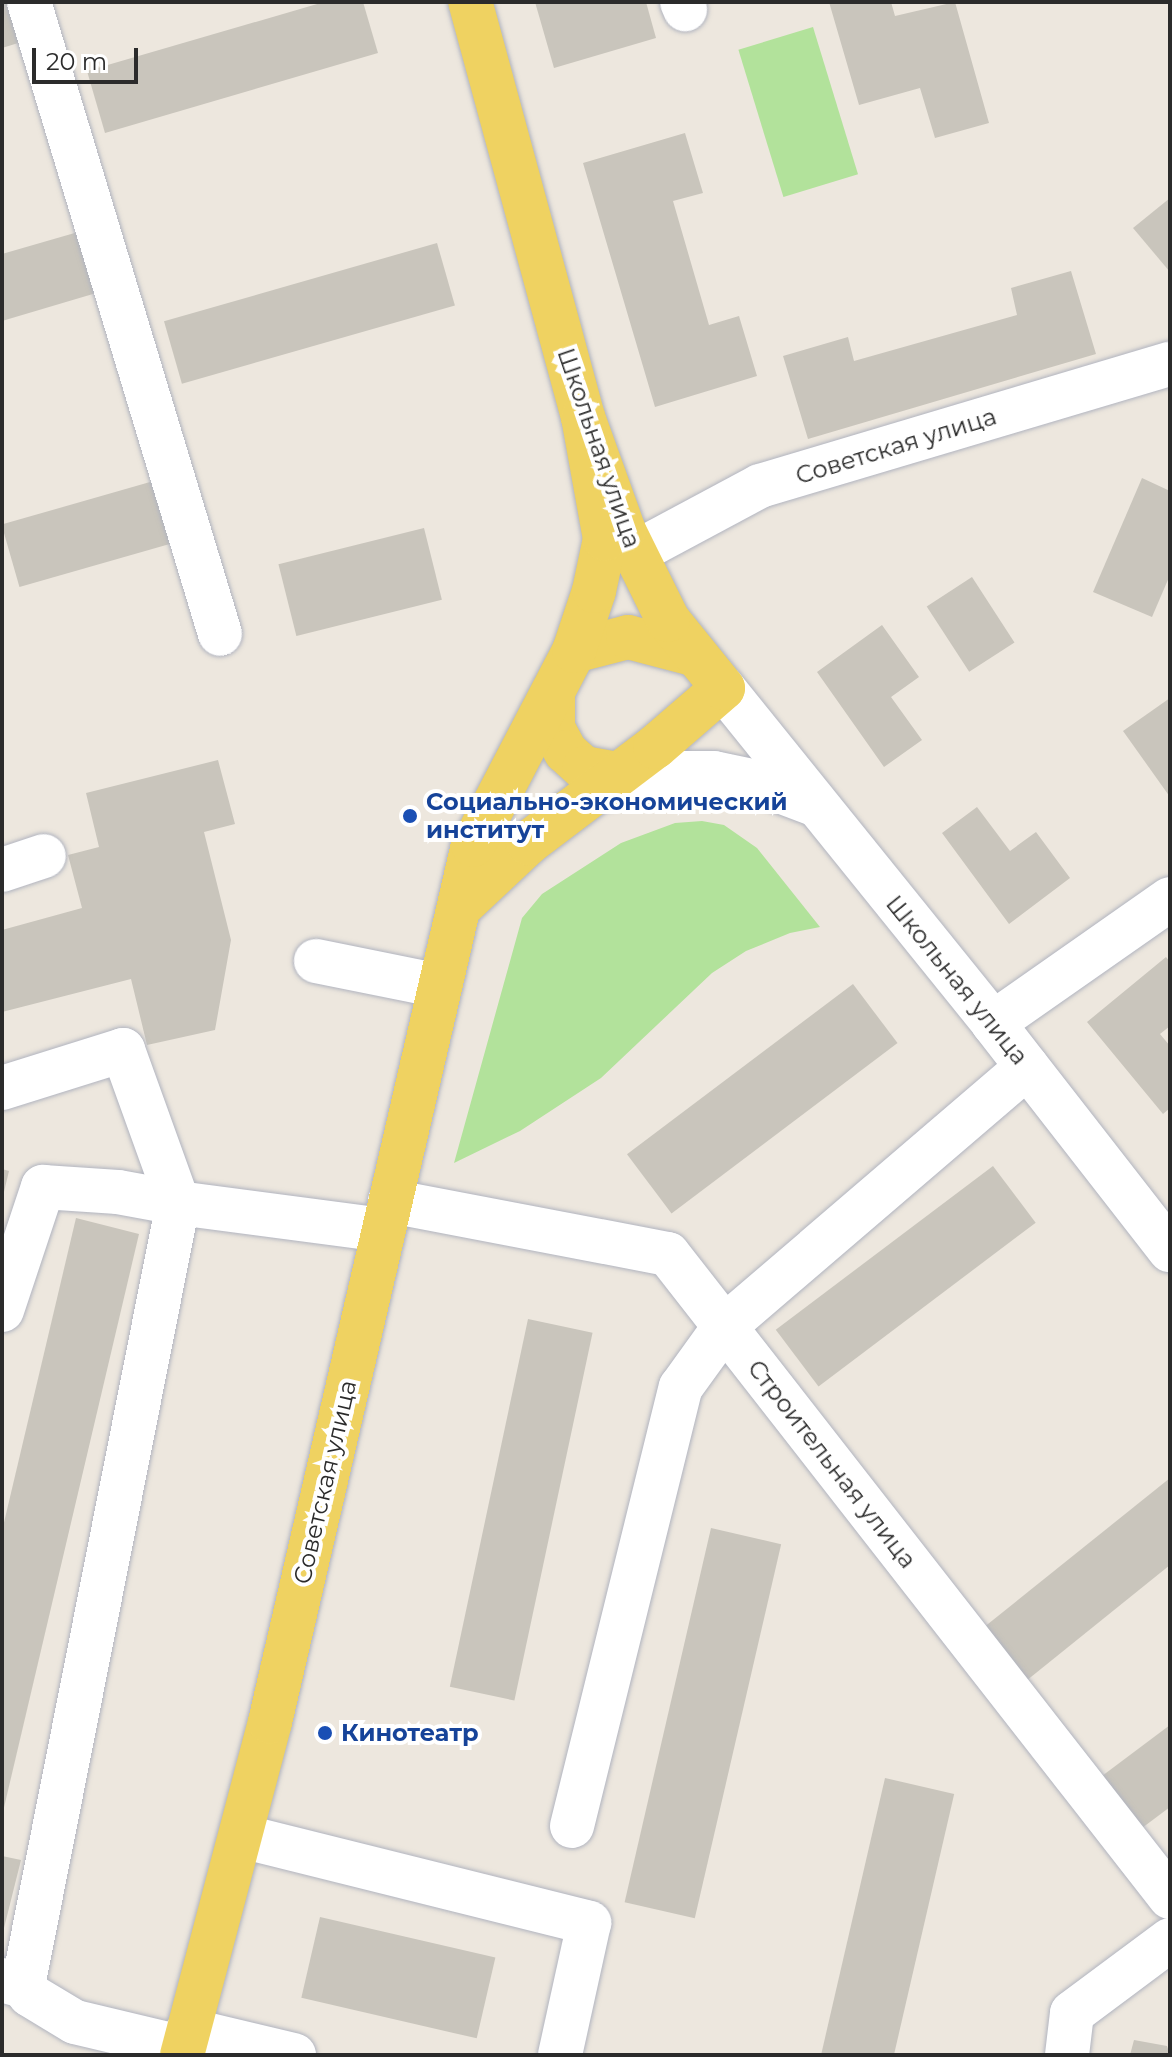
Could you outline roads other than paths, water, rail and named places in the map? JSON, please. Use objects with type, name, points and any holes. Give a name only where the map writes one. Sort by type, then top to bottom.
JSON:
[{"type":"main road","name":"Школьная улица","points":[[470,2],[583,417],[633,554],[668,620],[723,688]]},
{"type":"main road","name":"Советская улица","points":[[185,2045],[241,1836],[473,845],[574,651],[594,591],[605,539],[583,417]]},
{"type":"main road","points":[[574,651],[628,637],[693,654]]},
{"type":"main road","points":[[461,906],[528,843],[655,747],[723,688]]},
{"type":"main road","points":[[553,692],[553,728],[566,752],[606,782]]},
{"type":"street","points":[[29,2],[220,634]]},
{"type":"street","name":"Советская улица","points":[[633,554],[760,486],[1170,364]]},
{"type":"street","name":"Школьная улица","points":[[723,688],[993,1023],[1170,1250]]},
{"type":"street","points":[[606,782],[674,773],[714,773],[753,781],[817,805]]},
{"type":"street","points":[[2,870],[44,856]]},
{"type":"street","points":[[993,1023],[1170,899]]},
{"type":"street","points":[[316,961],[440,986]]},
{"type":"street","points":[[2,1088],[123,1050],[178,1203],[12,1983],[30,1995],[70,2038],[294,2055]]},
{"type":"street","points":[[572,1826],[681,1387],[725,1326],[1027,1067]]},
{"type":"street","name":"Строительная улица","points":[[2,1310],[43,1187],[118,1192],[178,1203],[387,1215],[668,1254],[1170,1897]]},
{"type":"street","points":[[241,1836],[589,1923],[560,2055]]},
{"type":"street","points":[[1067,2055],[1072,2013],[1170,1940]]},
{"type":"place","name":"Социально-экономический институт","points":[[410,816]]},
{"type":"place","name":"Кинотеатр","points":[[325,1733]]}]
